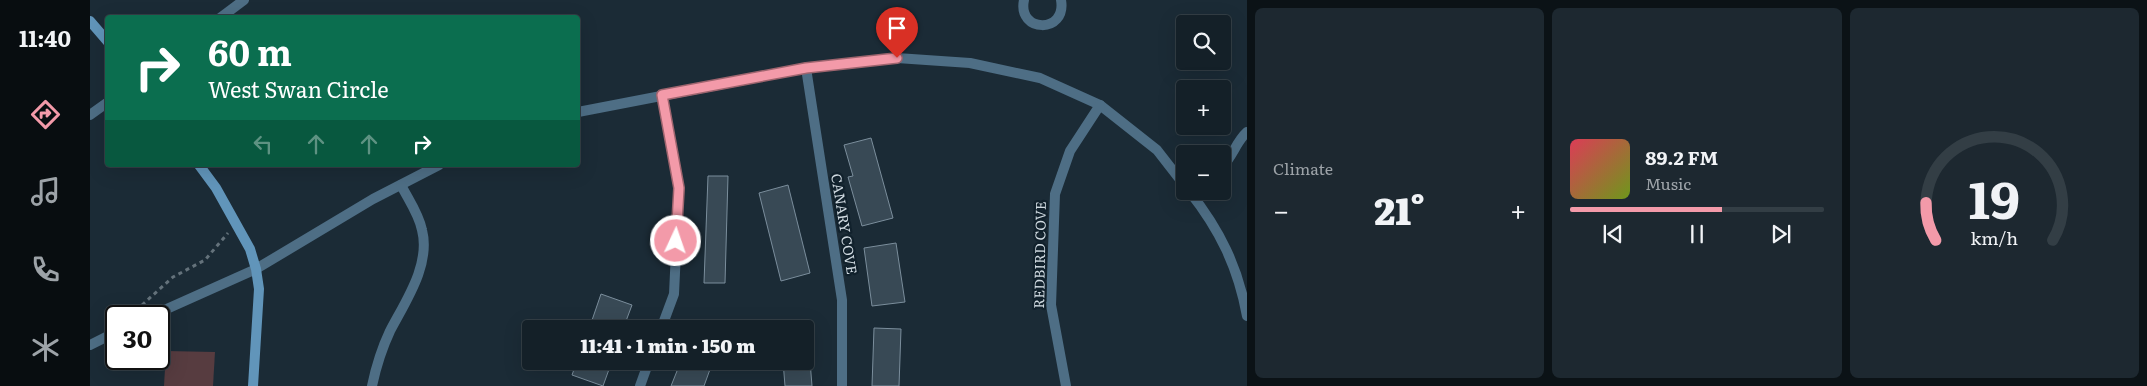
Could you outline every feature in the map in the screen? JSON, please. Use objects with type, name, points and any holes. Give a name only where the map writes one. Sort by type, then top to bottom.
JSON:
[{"type":"street","points":[[224,15],[244,0]]},
{"type":"street","points":[[1024,0],[1024,12],[1027,18],[1039,25],[1056,20],[1062,9],[1061,0]]},
{"type":"street","points":[[90,21],[105,38]]},
{"type":"street","points":[[580,112],[806,68],[897,58],[970,63],[1040,78],[1100,105],[1157,150],[1176,174]]},
{"type":"street","name":"CANARY COVE","points":[[806,68],[842,300],[842,386]]},
{"type":"street","points":[[662,95],[679,188],[674,294],[664,320]]},
{"type":"street","points":[[90,115],[105,104]]},
{"type":"street","name":"REDBIRD COVE","points":[[1066,386],[1051,304],[1055,194],[1070,151],[1100,105]]},
{"type":"street","points":[[1231,158],[1240,138],[1247,132]]},
{"type":"street","points":[[201,167],[216,188],[250,249],[256,269],[259,289],[253,386]]},
{"type":"street","points":[[170,307],[256,269],[373,199],[435,167]]},
{"type":"street","points":[[372,386],[376,367],[390,332],[407,300],[423,254],[423,231],[401,185]]},
{"type":"street","points":[[1196,200],[1224,242],[1243,290],[1247,316]]},
{"type":"street","points":[[90,345],[105,338]]},
{"type":"street","points":[[640,386],[646,370]]},
{"type":"path","points":[[142,305],[174,277],[205,260],[235,222]]},
{"type":"shaded area","points":[[170,351],[215,352],[213,386],[164,386],[165,370],[170,370]]},
{"type":"building","points":[[871,138],[893,218],[862,226],[848,177],[853,176],[844,145]]},
{"type":"building","points":[[708,176],[728,176],[725,283],[704,283]]},
{"type":"building","points":[[788,185],[810,273],[781,281],[759,193]]},
{"type":"building","points":[[896,243],[905,302],[872,306],[864,248]]},
{"type":"building","points":[[601,294],[632,305],[626,320],[592,320]]},
{"type":"building","points":[[874,328],[901,329],[899,386],[872,386]]},
{"type":"building","points":[[574,370],[609,370],[603,386],[572,375]]},
{"type":"building","points":[[677,370],[710,370],[704,386],[671,386]]},
{"type":"building","points":[[784,370],[811,370],[812,386],[785,386]]},
{"type":"route","points":[[676,241],[679,188],[662,95],[806,68],[897,58]]}]
